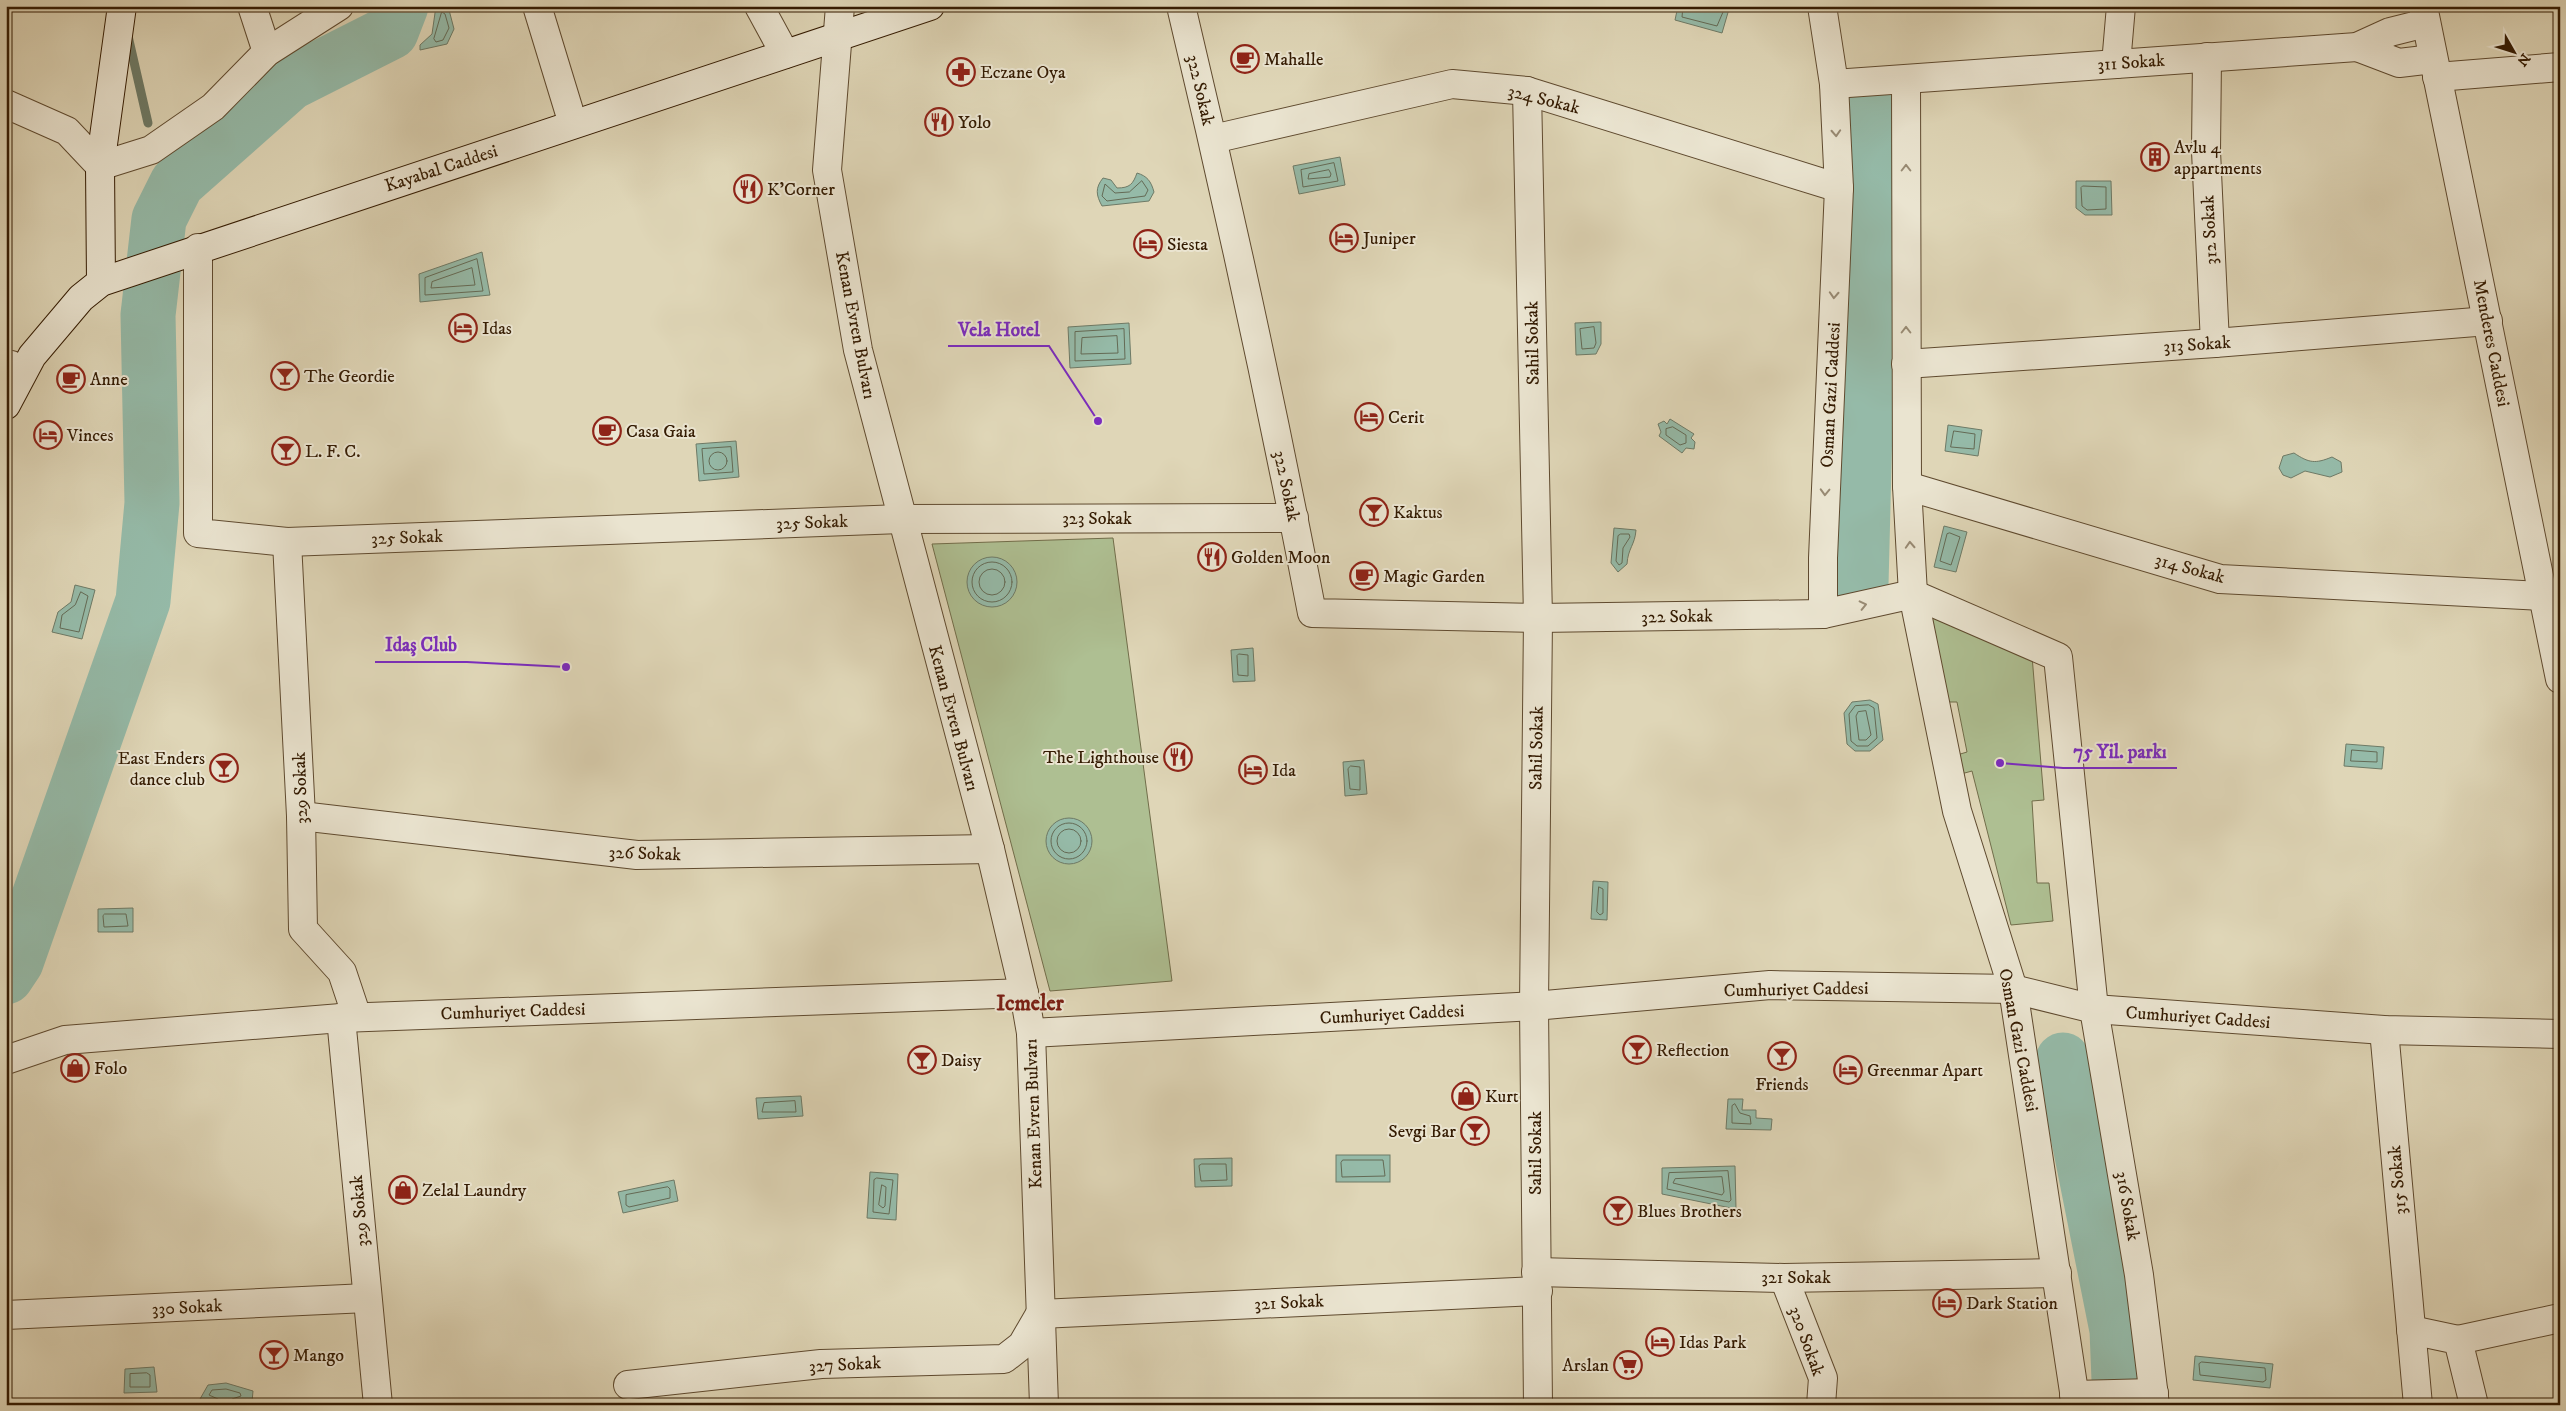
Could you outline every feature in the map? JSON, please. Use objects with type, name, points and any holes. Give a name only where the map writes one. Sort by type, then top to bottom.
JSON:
[{"type":"street","points":[[111,279],[100,166],[122,6]]},
{"type":"street","points":[[252,6],[267,52]]},
{"type":"street","points":[[100,166],[150,150],[213,107],[267,52],[339,6]]},
{"type":"street","points":[[537,6],[573,124]]},
{"type":"street","points":[[759,6],[785,54]]},
{"type":"street","name":"Kenan Evren Bulvarı","points":[[840,6],[827,170],[858,350],[901,519],[990,849],[1024,993],[1031,1033],[1044,1405]]},
{"type":"street","name":"Kayabal Caddesi","points":[[6,405],[32,356],[82,298],[111,279],[198,248],[930,6]]},
{"type":"street","name":"322 Sokak","points":[[1181,6],[1213,139],[1294,518],[1312,613],[1538,618],[1823,614]]},
{"type":"street","name":"Osman Gazi Caddesi","points":[[1822,6],[1834,84],[1839,188],[1822,558],[1823,614]]},
{"type":"street","points":[[2116,64],[2121,6]]},
{"type":"street","points":[[2357,47],[2424,14]]},
{"type":"street","name":"Menderes Caddesi","points":[[2424,14],[2560,679]]},
{"type":"street","points":[[2357,47],[2399,63],[2435,68],[2560,67]]},
{"type":"street","name":"311 Sokak","points":[[1834,84],[2207,56],[2357,47]]},
{"type":"street","name":"312 Sokak","points":[[2207,56],[2206,151],[2215,343]]},
{"type":"street","name":"Osman Gazi Caddesi","points":[[1906,80],[1907,486],[1913,594],[1957,811],[2013,989],[2057,1273],[2083,1399]]},
{"type":"street","name":"324 Sokak","points":[[1213,139],[1452,84],[1527,91],[1839,188]]},
{"type":"street","name":"Sahil Sokak","points":[[1527,91],[1538,618],[1534,1006],[1538,1405]]},
{"type":"street","points":[[6,104],[67,131],[100,166]]},
{"type":"street","name":"325 Sokak","points":[[198,248],[198,534],[287,542],[901,519]]},
{"type":"street","name":"313 Sokak","points":[[1906,364],[2215,343],[2488,320]]},
{"type":"street","name":"314 Sokak","points":[[1907,486],[2220,579],[2543,596]]},
{"type":"street","name":"323 Sokak","points":[[901,519],[1294,518]]},
{"type":"street","name":"329 Sokak","points":[[287,542],[301,816],[303,929],[342,972],[349,1017],[367,1298],[378,1405]]},
{"type":"street","points":[[1823,614],[1913,594],[2058,657],[2094,1009]]},
{"type":"street","name":"326 Sokak","points":[[301,816],[637,855],[990,849]]},
{"type":"street","name":"Cumhuriyet Caddesi","points":[[1031,1033],[1534,1006],[1770,985],[2013,989],[2094,1009],[2384,1030],[2560,1034]]},
{"type":"street","name":"Cumhuriyet Caddesi","points":[[6,1060],[65,1040],[349,1017],[1024,993]]},
{"type":"street","name":"316 Sokak","points":[[2094,1009],[2139,1274],[2148,1398]]},
{"type":"street","name":"315 Sokak","points":[[2384,1030],[2418,1405]]},
{"type":"street","name":"321 Sokak","points":[[1040,1314],[1537,1281],[2057,1273]]},
{"type":"street","name":"320 Sokak","points":[[1784,1278],[1823,1378],[1821,1405]]},
{"type":"street","name":"330 Sokak","points":[[6,1315],[367,1298]]},
{"type":"street","name":"327 Sokak","points":[[628,1386],[821,1364],[1004,1359],[1022,1345],[1040,1314]]},
{"type":"street","points":[[2411,1330],[2458,1340],[2560,1318]]},
{"type":"street","points":[[2458,1340],[2474,1405]]},
{"type":"street","points":[[2083,1399],[2148,1398]]},
{"type":"shaded area","points":[[1113,538],[1172,981],[1050,991],[932,544]]},
{"type":"shaded area","points":[[1929,614],[2032,656],[2044,800],[2032,801],[2037,883],[2049,883],[2053,921],[2011,925],[1972,771],[1961,774],[1957,755],[1967,752],[1957,702],[1947,702]]},
{"type":"water","points":[[436,6],[448,6],[454,29],[447,44],[420,50],[420,45],[432,34]]},
{"type":"water","points":[[1678,6],[1719,6],[1729,9],[1722,33],[1675,20]]},
{"type":"water","points":[[1340,157],[1345,185],[1299,194],[1293,166]]},
{"type":"water","points":[[1137,173],[1146,177],[1154,192],[1149,201],[1102,206],[1097,192],[1103,178],[1111,180],[1117,188],[1121,188],[1130,185]]},
{"type":"water","points":[[2076,181],[2111,181],[2112,215],[2085,215],[2076,208]]},
{"type":"water","points":[[482,252],[490,295],[420,302],[419,274]]},
{"type":"water","points":[[1601,322],[1601,344],[1596,354],[1576,355],[1575,323]]},
{"type":"water","points":[[1129,323],[1131,364],[1070,368],[1068,327]]},
{"type":"water","points":[[1670,419],[1694,434],[1691,438],[1695,442],[1694,449],[1686,448],[1682,453],[1659,436],[1661,432],[1658,424],[1664,421],[1667,424]]},
{"type":"water","points":[[1948,425],[1982,430],[1978,456],[1945,451]]},
{"type":"water","points":[[736,441],[739,477],[699,481],[696,444]]},
{"type":"water","points":[[2294,453],[2312,461],[2321,461],[2332,457],[2341,462],[2342,472],[2330,477],[2305,471],[2291,478],[2283,475],[2279,468],[2283,456]]},
{"type":"water","points":[[1944,526],[1967,532],[1956,572],[1934,567]]},
{"type":"water","points":[[1614,528],[1636,530],[1627,564],[1618,572],[1611,563]]},
{"type":"water","points":[[992,557],[1001,559],[1012,568],[1017,582],[1015,591],[1006,602],[992,607],[983,605],[972,596],[967,582],[969,573],[978,562]]},
{"type":"water","points":[[75,585],[95,590],[82,639],[52,632],[58,612],[71,602]]},
{"type":"water","points":[[1253,648],[1255,681],[1233,682],[1231,650]]},
{"type":"water","points":[[1870,700],[1878,704],[1883,740],[1870,751],[1855,751],[1847,744],[1844,713],[1852,702]]},
{"type":"water","points":[[2346,744],[2384,747],[2382,769],[2344,766]]},
{"type":"water","points":[[1364,760],[1367,794],[1345,796],[1343,762]]},
{"type":"water","points":[[1064,818],[1074,818],[1088,828],[1092,841],[1088,854],[1082,860],[1074,864],[1064,864],[1050,854],[1046,846],[1046,836],[1056,822]]},
{"type":"water","points":[[1593,881],[1608,882],[1607,920],[1591,919]]},
{"type":"water","points":[[133,908],[133,932],[98,932],[98,909]]},
{"type":"water","points":[[801,1096],[803,1116],[758,1119],[756,1098]]},
{"type":"water","points":[[1728,1099],[1743,1099],[1742,1110],[1756,1110],[1756,1118],[1772,1119],[1771,1130],[1726,1129]]},
{"type":"water","points":[[1336,1155],[1390,1155],[1390,1182],[1336,1182]]},
{"type":"water","points":[[1232,1158],[1232,1186],[1195,1187],[1194,1159]]},
{"type":"water","points":[[1735,1166],[1736,1209],[1662,1194],[1662,1168]]},
{"type":"water","points":[[870,1172],[898,1174],[896,1220],[867,1218]]},
{"type":"water","points":[[674,1180],[678,1201],[623,1213],[618,1192]]},
{"type":"water","points":[[2195,1356],[2273,1364],[2270,1388],[2193,1380]]},
{"type":"water","points":[[154,1367],[157,1392],[124,1393],[125,1369]]},
{"type":"water","points":[[226,1383],[253,1391],[252,1402],[214,1402],[200,1399],[208,1385]]},
{"type":"waterway","points":[[6,977],[16,962],[143,601],[152,503],[148,315],[159,219],[177,183],[290,83],[391,32],[401,6]]},
{"type":"waterway","points":[[128,36],[148,123]]},
{"type":"waterway","points":[[1861,585],[1873,106]]},
{"type":"waterway","points":[[159,174],[166,204]]},
{"type":"waterway","points":[[2063,1060],[2117,1330],[2120,1405]]},
{"type":"place","name":"Mahalle","points":[[1245,59]]},
{"type":"place","name":"Eczane Oya","points":[[961,72]]},
{"type":"place","name":"Yolo","points":[[939,122]]},
{"type":"place","name":"Avlu 4 appartments","points":[[2155,157]]},
{"type":"place","name":"K'Corner","points":[[748,189]]},
{"type":"place","name":"Juniper","points":[[1344,238]]},
{"type":"place","name":"Siesta","points":[[1148,244]]},
{"type":"place","name":"Idas","points":[[463,328]]},
{"type":"place","name":"The Geordie","points":[[285,376]]},
{"type":"place","name":"Anne","points":[[71,379]]},
{"type":"place","name":"Cerit","points":[[1369,417]]},
{"type":"place","name":"Vela Hotel","points":[[1098,421]]},
{"type":"place","name":"Casa Gaia","points":[[607,431]]},
{"type":"place","name":"Vinces","points":[[48,435]]},
{"type":"place","name":"L. F. C.","points":[[286,451]]},
{"type":"place","name":"Kaktus","points":[[1374,512]]},
{"type":"place","name":"Golden Moon","points":[[1212,557]]},
{"type":"place","name":"Magic Garden","points":[[1364,576]]},
{"type":"place","name":"Idaş Club","points":[[566,667]]},
{"type":"place","name":"The Lighthouse","points":[[1178,757]]},
{"type":"place","name":"75 Yil. parkı","points":[[2000,763]]},
{"type":"place","name":"East Enders dance club","points":[[224,768]]},
{"type":"place","name":"Ida","points":[[1253,770]]},
{"type":"place","name":"Reflection","points":[[1637,1050]]},
{"type":"place","name":"Friends","points":[[1782,1056]]},
{"type":"place","name":"Daisy","points":[[922,1060]]},
{"type":"place","name":"Folo","points":[[75,1068]]},
{"type":"place","name":"Greenmar Apart","points":[[1848,1070]]},
{"type":"place","name":"Kurt","points":[[1466,1096]]},
{"type":"place","name":"Sevgi Bar","points":[[1475,1131]]},
{"type":"place","name":"Zelal Laundry","points":[[403,1190]]},
{"type":"place","name":"Blues Brothers","points":[[1618,1211]]},
{"type":"place","name":"Dark Station","points":[[1947,1303]]},
{"type":"place","name":"Idas Park","points":[[1660,1342]]},
{"type":"place","name":"Mango","points":[[274,1355]]},
{"type":"place","name":"Arslan","points":[[1628,1365]]},
{"type":"district","name":"Icmeler","points":[[1030,1002]]}]
